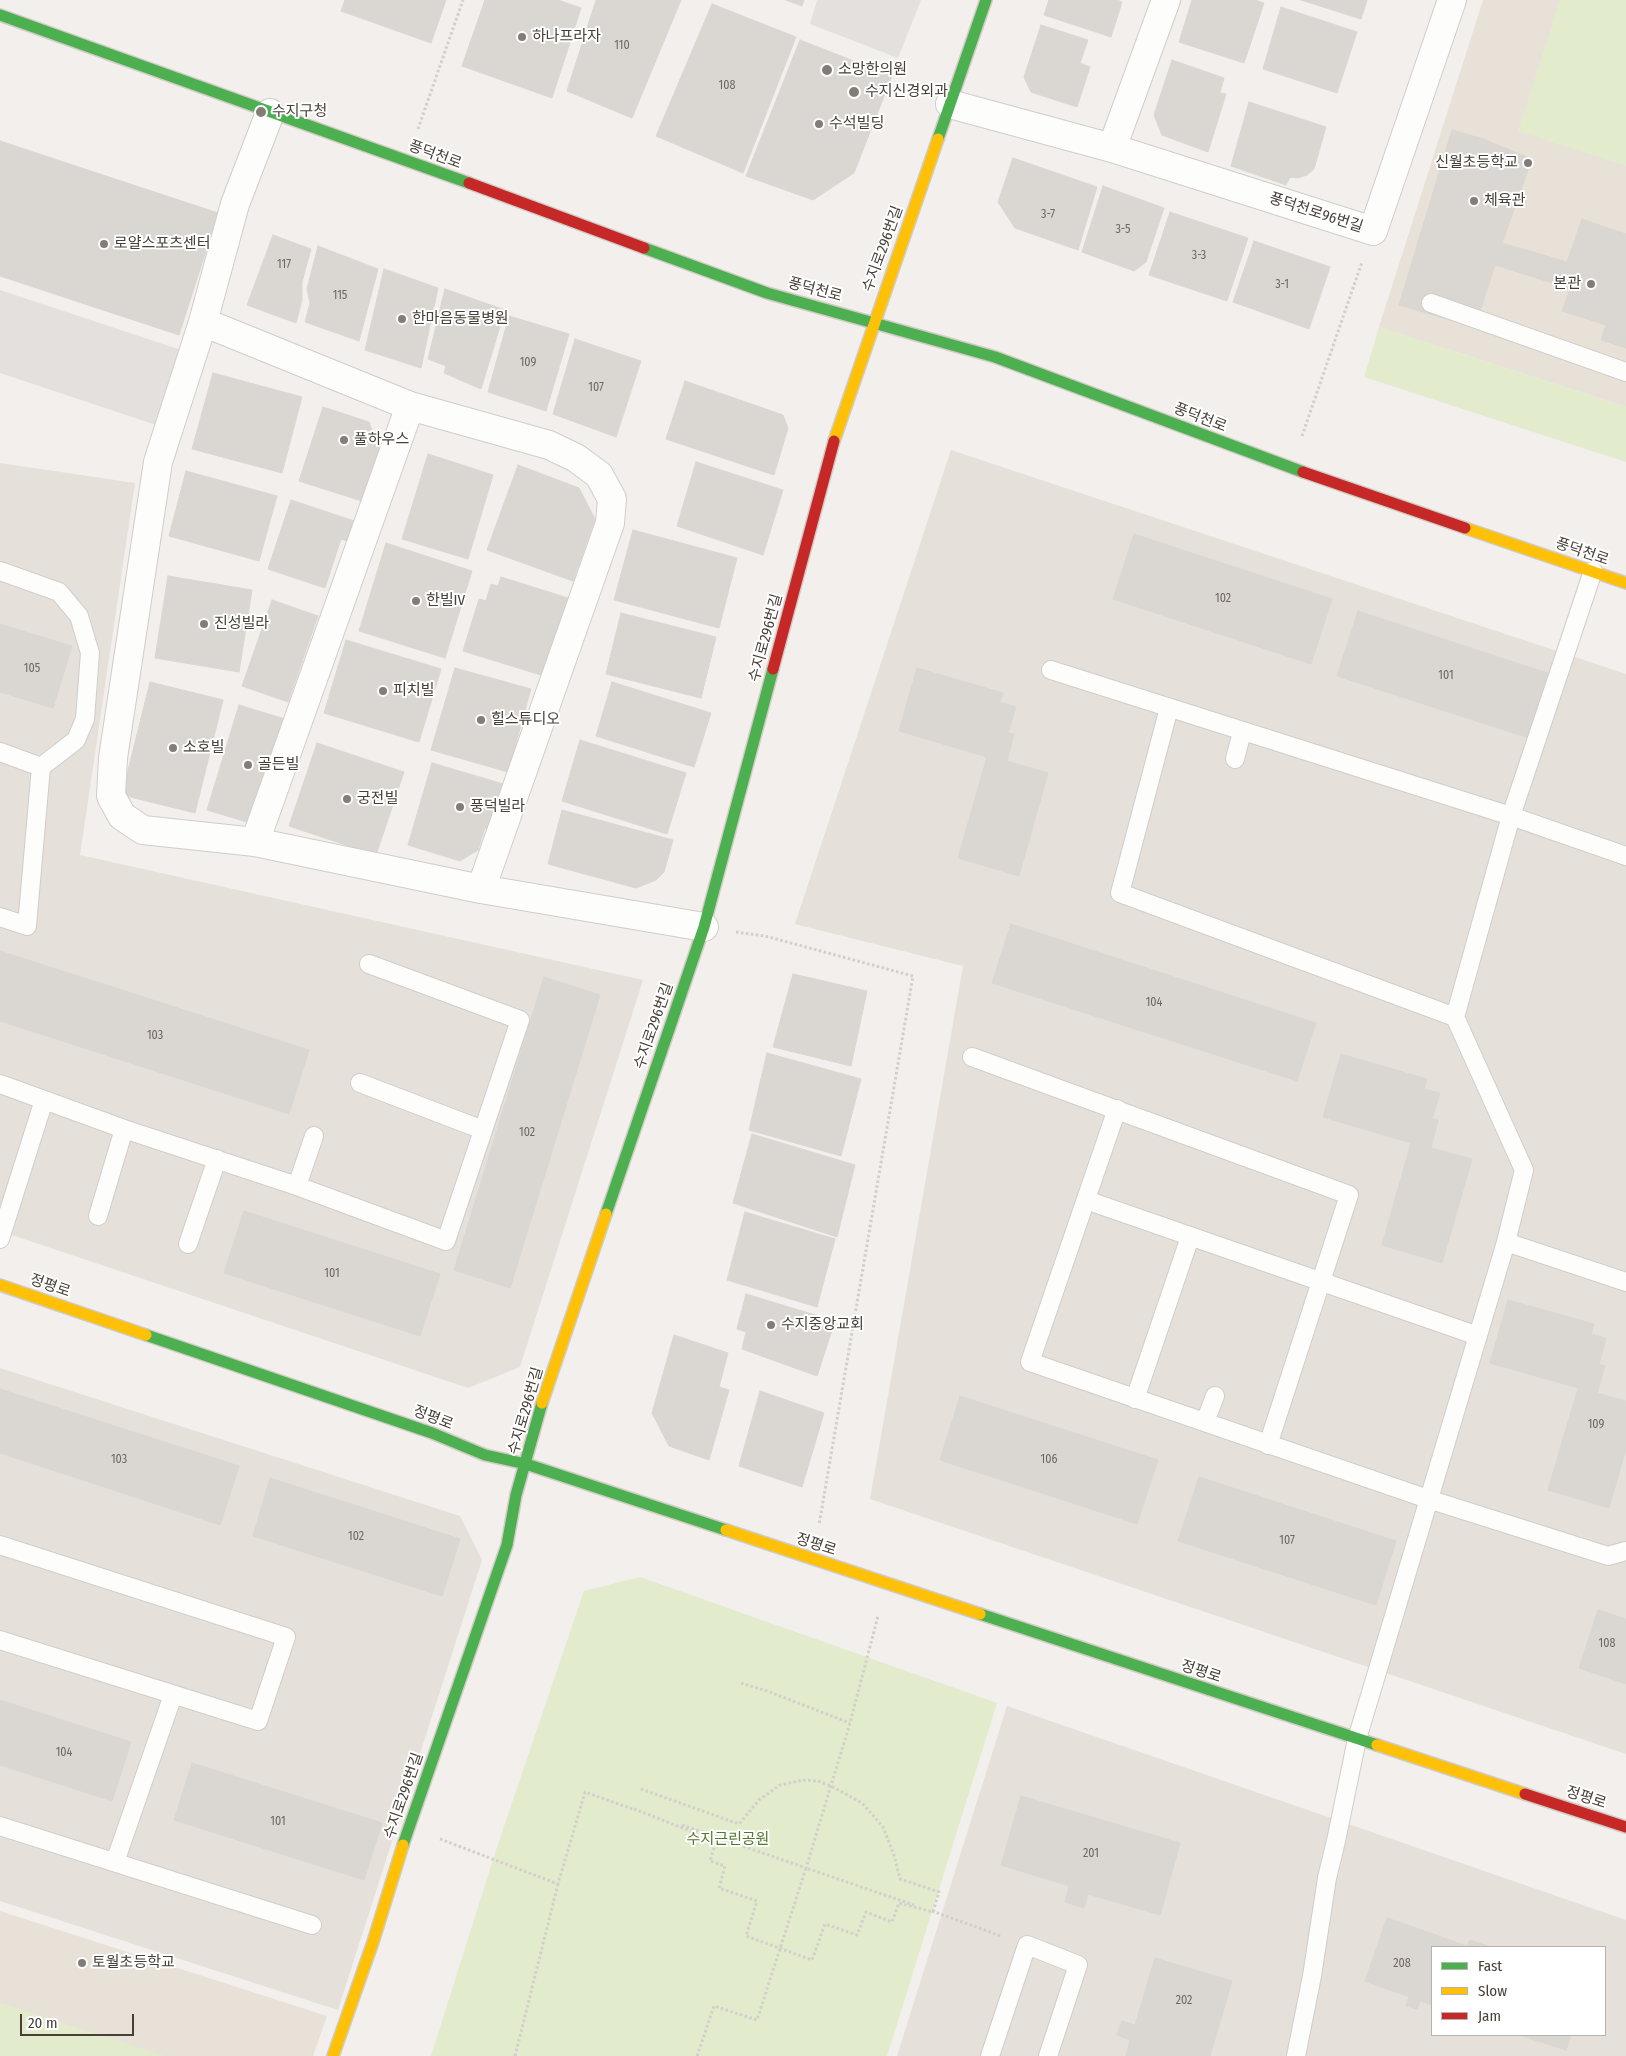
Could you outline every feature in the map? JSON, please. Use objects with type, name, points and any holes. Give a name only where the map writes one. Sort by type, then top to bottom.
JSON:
[{"type":"street","name":"수지로296번길","points":[[333,2056],[373,1942],[409,1827],[507,1544],[516,1495],[536,1422],[704,927],[839,424],[873,321],[894,268],[986,0]]},
{"type":"street","points":[[1112,148],[1166,0]]},
{"type":"street","name":"풍덕천로96번길","points":[[950,104],[1112,148],[1373,231],[1452,0]]},
{"type":"street","name":"풍덕천로","points":[[0,15],[406,160],[766,293],[873,321],[995,357],[1291,468],[1626,583]]},
{"type":"street","points":[[270,113],[235,204],[203,322],[158,462],[113,758],[111,796],[122,816],[143,830],[255,842],[481,889],[704,927]]},
{"type":"street","points":[[203,322],[410,406],[549,445],[576,458],[599,474],[612,499],[610,523],[481,889]]},
{"type":"street","points":[[255,842],[410,406]]},
{"type":"street","name":"정평로","points":[[0,1285],[432,1432],[486,1455],[526,1464],[1626,1827]]},
{"type":"lane","points":[[1431,303],[1626,372]]},
{"type":"lane","points":[[0,571],[59,592],[79,616],[90,653],[85,719],[76,740],[41,767],[27,926],[0,916]]},
{"type":"lane","points":[[1296,2056],[1312,1976],[1326,1878],[1336,1841],[1357,1739],[1506,1242],[1524,1170],[1455,1016],[1511,816],[1593,571]]},
{"type":"lane","points":[[1051,670],[1511,816],[1626,856]]},
{"type":"lane","points":[[1169,708],[1120,893],[1455,1016]]},
{"type":"lane","points":[[1236,759],[1242,732]]},
{"type":"lane","points":[[0,752],[41,767]]},
{"type":"lane","points":[[0,1084],[124,1129],[297,1186],[446,1241],[520,1020],[369,964]]},
{"type":"lane","points":[[972,1057],[1349,1195],[1268,1445]]},
{"type":"lane","points":[[360,1083],[483,1130]]},
{"type":"lane","points":[[0,1239],[44,1100]]},
{"type":"lane","points":[[1117,1109],[1030,1362],[1428,1499],[1608,1556],[1626,1551]]},
{"type":"lane","points":[[98,1216],[124,1129]]},
{"type":"lane","points":[[297,1186],[314,1136]]},
{"type":"lane","points":[[188,1244],[217,1159]]},
{"type":"lane","points":[[1086,1200],[1478,1336]]},
{"type":"lane","points":[[1135,1399],[1190,1236]]},
{"type":"lane","points":[[1506,1242],[1626,1282]]},
{"type":"lane","points":[[1205,1422],[1215,1396]]},
{"type":"lane","points":[[0,1545],[286,1637],[258,1721],[0,1640]]},
{"type":"lane","points":[[115,1862],[173,1695]]},
{"type":"lane","points":[[0,1826],[312,1925]]},
{"type":"lane","points":[[990,2056],[1027,1945],[1078,1965],[1048,2056]]},
{"type":"path","points":[[406,160],[464,0]]},
{"type":"path","points":[[1291,468],[1373,231]]},
{"type":"path","points":[[704,927],[765,936],[913,976],[813,1560]]},
{"type":"path","points":[[697,2056],[714,2006],[757,2020],[850,1723],[886,1584]]},
{"type":"path","points":[[742,1683],[768,1691],[850,1723]]},
{"type":"path","points":[[641,1789],[739,1824],[759,1800],[780,1785],[804,1780],[831,1786],[862,1803],[883,1827],[894,1855],[900,1879],[939,1892],[933,1912]]},
{"type":"path","points":[[515,2056],[558,1884],[585,1792],[1027,1945]]},
{"type":"path","points":[[634,1809],[716,1841],[710,1861],[725,1866],[719,1888],[757,1901],[746,1936],[812,1960],[825,1924],[857,1935],[866,1912],[892,1922],[899,1904],[933,1912]]},
{"type":"path","points":[[409,1827],[558,1884]]},
{"type":"shaded area","points":[[817,0],[921,0],[898,58],[810,24]]},
{"type":"shaded area","name":"신월초등학교","points":[[1483,0],[1626,0],[1626,407],[1379,327]]},
{"type":"shaded area","points":[[0,290],[181,350],[156,425],[0,373]]},
{"type":"shaded area","points":[[951,450],[1626,674],[1626,1754],[870,1499],[963,966],[795,924]]},
{"type":"shaded area","points":[[0,463],[135,483],[80,855],[643,980],[520,1367],[468,1388],[0,1231]]},
{"type":"shaded area","points":[[0,1368],[460,1516],[482,1560],[338,2010],[0,1901]]},
{"type":"shaded area","points":[[1007,1706],[1626,1920],[1626,2056],[897,2056]]},
{"type":"shaded area","name":"토월초등학교","points":[[0,1911],[327,2016],[313,2056],[0,2056]]},
{"type":"green space","points":[[1560,0],[1626,0],[1626,166],[1518,131]]},
{"type":"green space","points":[[1379,327],[1626,407],[1626,462],[1364,377]]},
{"type":"green space","name":"수지근린공원","points":[[640,1577],[997,1703],[887,2056],[431,2056],[498,1844],[584,1591]]},
{"type":"green space","points":[[0,2003],[165,2056],[0,2056]]},
{"type":"building","points":[[345,0],[446,0],[431,43],[341,11]]},
{"type":"building","name":"하나프라자","points":[[485,0],[558,0],[581,8],[552,98],[462,66]]},
{"type":"building","points":[[596,0],[681,0],[632,118],[567,91]]},
{"type":"building","points":[[786,0],[804,0],[802,6]]},
{"type":"building","points":[[1049,0],[1117,0],[1122,2],[1111,37],[1044,15]]},
{"type":"building","points":[[1192,0],[1255,0],[1264,3],[1244,63],[1179,42]]},
{"type":"building","points":[[1301,0],[1367,0],[1361,19]]},
{"type":"building","points":[[712,4],[796,37],[743,173],[656,136]]},
{"type":"building","points":[[1281,7],[1357,32],[1337,93],[1263,69]]},
{"type":"building","points":[[1041,25],[1088,40],[1080,63],[1090,67],[1077,107],[1031,92],[1024,77]]},
{"type":"building","name":"수석빌딩","points":[[800,40],[892,76],[854,173],[813,200],[746,176]]},
{"type":"building","points":[[1172,60],[1224,78],[1220,93],[1226,94],[1208,152],[1162,135],[1154,115]]},
{"type":"building","points":[[1249,102],[1326,127],[1314,169],[1307,175],[1298,178],[1290,177],[1286,185],[1231,166]]},
{"type":"building","name":"체육관","points":[[1452,130],[1483,139],[1532,159],[1502,243],[1550,257],[1543,280],[1495,265],[1475,327],[1399,305]]},
{"type":"building","name":"로얄스포츠센터","points":[[0,141],[218,213],[179,335],[0,276]]},
{"type":"building","points":[[1013,158],[1097,187],[1078,250],[1015,228],[998,202]]},
{"type":"building","points":[[1103,186],[1164,208],[1146,262],[1134,271],[1082,252]]},
{"type":"building","points":[[1170,212],[1248,238],[1227,301],[1149,275]]},
{"type":"building","name":"본관","points":[[1582,219],[1626,234],[1626,348],[1601,340],[1606,325],[1562,311],[1570,289],[1543,280],[1550,257],[1567,262]]},
{"type":"building","points":[[273,235],[311,249],[302,282],[302,300],[296,323],[247,305]]},
{"type":"building","points":[[1254,241],[1330,267],[1309,329],[1233,302]]},
{"type":"building","points":[[318,246],[378,269],[359,341],[305,322],[310,303],[307,289]]},
{"type":"building","name":"한마음동물병원","points":[[384,269],[438,288],[421,368],[365,350]]},
{"type":"building","points":[[445,289],[505,310],[481,389],[444,373],[446,366],[428,359]]},
{"type":"building","points":[[509,316],[569,334],[546,411],[488,392]]},
{"type":"building","points":[[575,339],[641,361],[616,437],[553,414]]},
{"type":"building","points":[[213,373],[302,397],[282,473],[192,449]]},
{"type":"building","points":[[685,381],[783,415],[788,428],[774,475],[666,439]]},
{"type":"building","name":"풀하우스","points":[[323,407],[369,422],[382,457],[368,503],[299,481]]},
{"type":"building","points":[[428,454],[493,475],[468,559],[402,539]]},
{"type":"building","points":[[696,462],[783,490],[763,555],[677,526]]},
{"type":"building","points":[[518,465],[579,488],[595,519],[573,581],[487,550]]},
{"type":"building","points":[[186,471],[277,496],[259,561],[169,536]]},
{"type":"building","points":[[291,500],[354,521],[347,541],[341,539],[325,588],[268,569]]},
{"type":"building","points":[[633,530],[737,558],[719,628],[614,600]]},
{"type":"building","points":[[1134,534],[1332,599],[1311,664],[1113,599]]},
{"type":"building","name":"한빌IV","points":[[386,543],[472,571],[445,658],[359,631]]},
{"type":"building","name":"진성빌라","points":[[168,576],[252,590],[239,672],[155,658]]},
{"type":"building","points":[[501,577],[568,598],[544,676],[463,651],[479,599],[486,601],[491,584],[498,586]]},
{"type":"building","points":[[272,600],[318,616],[288,702],[242,686]]},
{"type":"building","points":[[1358,611],[1556,676],[1535,740],[1337,676]]},
{"type":"building","points":[[621,613],[716,637],[701,698],[606,674]]},
{"type":"building","points":[[0,624],[72,646],[53,708],[0,692]]},
{"type":"building","name":"피치빌","points":[[346,640],[441,669],[419,742],[324,713]]},
{"type":"building","name":"힐스튜디오","points":[[455,668],[531,689],[508,772],[431,750]]},
{"type":"building","points":[[917,668],[1003,693],[1000,702],[1016,707],[1008,733],[1014,734],[1007,761],[1048,773],[1019,876],[958,858],[987,757],[899,731]]},
{"type":"building","name":"소호빌","points":[[150,682],[223,700],[195,813],[122,795]]},
{"type":"building","points":[[612,682],[711,713],[694,767],[596,736]]},
{"type":"building","name":"골든빌","points":[[239,705],[288,720],[257,825],[207,810]]},
{"type":"building","points":[[580,740],[686,773],[667,834],[562,801]]},
{"type":"building","name":"궁전빌","points":[[317,743],[404,772],[376,855],[289,826]]},
{"type":"building","name":"풍덕빌라","points":[[432,763],[507,785],[493,831],[485,828],[478,850],[460,861],[408,845]]},
{"type":"building","points":[[562,810],[673,840],[664,872],[656,880],[636,888],[548,864]]},
{"type":"building","points":[[1011,924],[1316,1023],[1297,1081],[992,983]]},
{"type":"building","points":[[0,951],[309,1050],[289,1114],[0,1021]]},
{"type":"building","points":[[793,974],[867,991],[851,1066],[773,1047]]},
{"type":"building","points":[[544,977],[600,995],[510,1288],[454,1270]]},
{"type":"building","points":[[767,1053],[861,1079],[841,1156],[749,1130]]},
{"type":"building","points":[[1341,1054],[1427,1079],[1424,1089],[1440,1093],[1432,1119],[1438,1120],[1431,1148],[1472,1159],[1442,1263],[1382,1245],[1411,1143],[1323,1117]]},
{"type":"building","points":[[752,1134],[855,1165],[837,1237],[733,1203]]},
{"type":"building","points":[[244,1211],[440,1274],[420,1336],[224,1273]]},
{"type":"building","points":[[745,1212],[835,1239],[817,1307],[727,1280]]},
{"type":"building","points":[[746,1294],[835,1321],[817,1376],[742,1349],[746,1332],[737,1329]]},
{"type":"building","points":[[1508,1300],[1594,1324],[1591,1334],[1606,1338],[1599,1364],[1605,1366],[1597,1393],[1626,1401],[1626,1449],[1609,1508],[1548,1490],[1578,1388],[1490,1363]]},
{"type":"building","points":[[674,1335],[728,1353],[719,1387],[729,1390],[709,1460],[669,1446],[652,1413]]},
{"type":"building","points":[[0,1389],[239,1466],[220,1525],[0,1453]]},
{"type":"building","points":[[760,1391],[824,1413],[802,1487],[739,1466]]},
{"type":"building","points":[[960,1396],[1158,1460],[1137,1524],[940,1460]]},
{"type":"building","points":[[1199,1477],[1396,1541],[1376,1605],[1178,1541]]},
{"type":"building","points":[[270,1478],[460,1539],[442,1596],[253,1536]]},
{"type":"building","points":[[1598,1610],[1626,1619],[1626,1684],[1579,1668]]},
{"type":"building","points":[[0,1700],[131,1742],[112,1801],[0,1765]]},
{"type":"building","points":[[192,1763],[382,1823],[364,1880],[174,1820]]},
{"type":"building","points":[[1021,1796],[1180,1843],[1160,1915],[1088,1894],[1084,1908],[1065,1902],[1069,1886],[1001,1865]]},
{"type":"building","points":[[1387,1918],[1467,1946],[1431,1946],[1431,2005],[1420,2001],[1417,2009],[1406,2006],[1409,1997],[1365,1981]]},
{"type":"building","points":[[1470,1940],[1488,1946],[1467,1946]]},
{"type":"building","points":[[1155,1958],[1232,1981],[1210,2056],[1126,2056],[1130,2040],[1117,2035],[1122,2021],[1135,2025]]},
{"type":"building","points":[[1522,2036],[1571,2036],[1566,2050]]},
{"type":"traffic: fast","points":[[938,139],[986,0]]},
{"type":"traffic: fast","points":[[0,15],[469,183]]},
{"type":"traffic: fast","points":[[644,248],[767,293],[995,357],[1303,472]]},
{"type":"traffic: fast","points":[[606,1214],[704,927],[773,669]]},
{"type":"traffic: fast","points":[[146,1335],[432,1433],[485,1455],[526,1464],[726,1530]]},
{"type":"traffic: fast","points":[[403,1845],[507,1545],[516,1495],[542,1403]]},
{"type":"traffic: fast","points":[[980,1614],[1377,1745]]},
{"type":"traffic: slow","points":[[834,441],[938,139]]},
{"type":"traffic: slow","points":[[1465,528],[1626,583]]},
{"type":"traffic: slow","points":[[542,1403],[606,1214]]},
{"type":"traffic: slow","points":[[0,1285],[146,1335]]},
{"type":"traffic: slow","points":[[726,1530],[980,1614]]},
{"type":"traffic: slow","points":[[1377,1745],[1525,1794]]},
{"type":"traffic: slow","points":[[333,2056],[373,1942],[403,1845]]},
{"type":"traffic: jam","points":[[469,183],[644,248]]},
{"type":"traffic: jam","points":[[773,669],[834,441]]},
{"type":"traffic: jam","points":[[1303,472],[1465,528]]},
{"type":"traffic: jam","points":[[1525,1794],[1626,1827]]},
{"type":"place","name":"하나프라자","points":[[522,37]]},
{"type":"place","name":"소망한의원","points":[[827,70]]},
{"type":"place","name":"수지신경외과","points":[[854,92]]},
{"type":"place","name":"수지구청","points":[[261,112]]},
{"type":"place","name":"수석빌딩","points":[[819,124]]},
{"type":"place","name":"신월초등학교","points":[[1528,163]]},
{"type":"place","name":"체육관","points":[[1474,201]]},
{"type":"place","name":"로얄스포츠센터","points":[[104,244]]},
{"type":"place","name":"본관","points":[[1591,284]]},
{"type":"place","name":"한마음동물병원","points":[[402,319]]},
{"type":"place","name":"풀하우스","points":[[344,440]]},
{"type":"place","name":"한빌IV","points":[[416,601]]},
{"type":"place","name":"진성빌라","points":[[204,624]]},
{"type":"place","name":"피치빌","points":[[383,691]]},
{"type":"place","name":"힐스튜디오","points":[[481,720]]},
{"type":"place","name":"소호빌","points":[[173,748]]},
{"type":"place","name":"골든빌","points":[[248,765]]},
{"type":"place","name":"궁전빌","points":[[347,799]]},
{"type":"place","name":"풍덕빌라","points":[[460,807]]},
{"type":"place","name":"수지중앙교회","points":[[771,1325]]},
{"type":"place","name":"토월초등학교","points":[[82,1963]]}]
